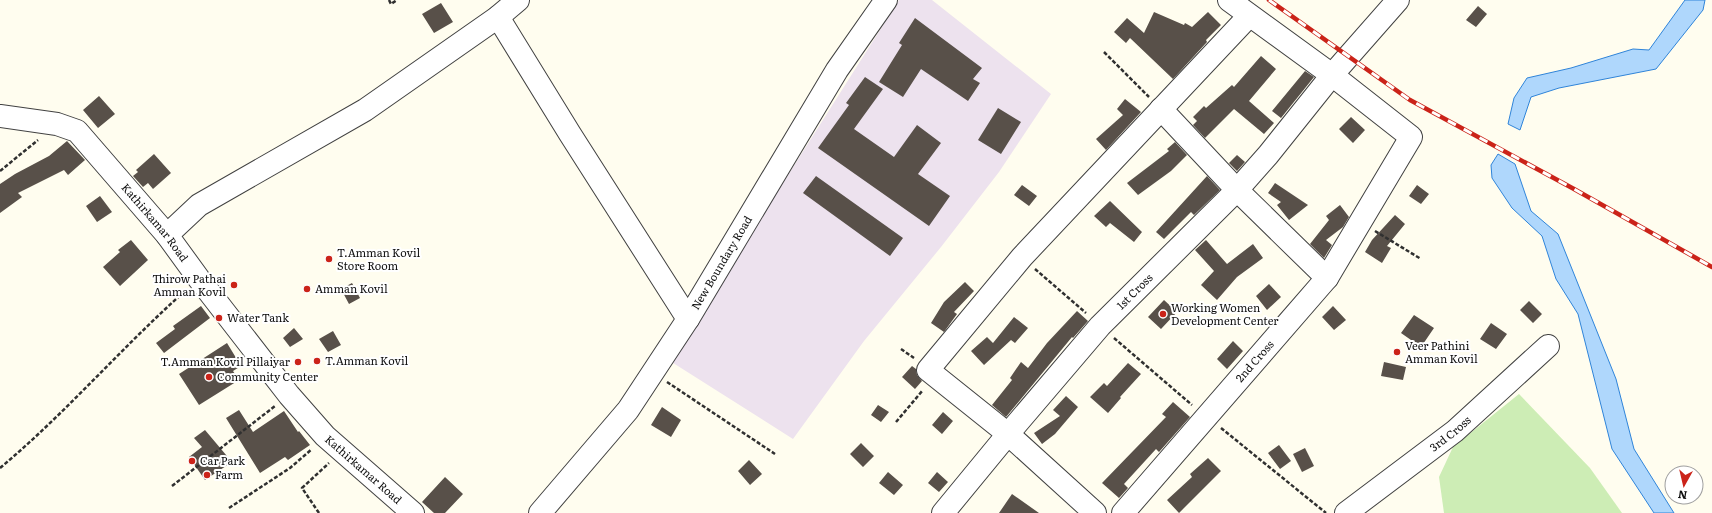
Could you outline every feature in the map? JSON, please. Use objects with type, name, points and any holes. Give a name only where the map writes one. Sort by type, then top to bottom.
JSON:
[{"type":"street","points":[[167,235],[199,205],[365,110],[498,17],[518,0]]},
{"type":"street","name":"New Boundary Road","points":[[540,513],[628,410],[688,318],[837,70],[886,0]]},
{"type":"street","points":[[1229,0],[1332,75]]},
{"type":"street","name":"1st Cross","points":[[943,513],[1100,326],[1237,190],[1268,155],[1332,75],[1398,0]]},
{"type":"street","points":[[1096,513],[1008,434],[931,373],[1022,257],[1249,16]]},
{"type":"street","points":[[498,17],[570,134],[688,318]]},
{"type":"street","name":"2nd Cross","points":[[1123,513],[1327,278],[1412,137],[1332,75]]},
{"type":"street","points":[[1161,109],[1237,190],[1327,278]]},
{"type":"street","name":"Kathirkamar Road","points":[[0,116],[57,124],[77,131],[167,235],[199,279],[289,395],[325,436],[413,513]]},
{"type":"street","name":"3rd Cross","points":[[1346,513],[1455,432],[1548,346]]},
{"type":"path","points":[[389,0],[391,4],[397,0]]},
{"type":"path","points":[[1104,52],[1161,109]]},
{"type":"path","points":[[0,171],[57,124]]},
{"type":"path","points":[[1361,222],[1421,259]]},
{"type":"path","points":[[1022,257],[1206,417],[1326,513]]},
{"type":"path","points":[[0,468],[32,441],[157,316],[199,279]]},
{"type":"path","points":[[652,372],[775,454]]},
{"type":"path","points":[[896,422],[931,373]]},
{"type":"path","points":[[172,486],[289,395]]},
{"type":"path","points":[[229,508],[290,468],[325,436]]},
{"type":"path","points":[[319,513],[302,488],[342,451]]},
{"type":"shaded area","points":[[899,0],[932,0],[1051,94],[999,172],[941,247],[864,341],[793,439],[670,361]]},
{"type":"green space","points":[[1519,394],[1590,468],[1622,513],[1444,513],[1439,477],[1453,447]]},
{"type":"water","points":[[1685,0],[1705,0],[1703,10],[1656,69],[1559,88],[1531,97],[1520,130],[1508,124],[1514,98],[1527,78],[1571,68],[1633,49],[1649,50]]},
{"type":"water","points":[[1498,154],[1515,164],[1531,211],[1558,234],[1616,379],[1634,449],[1664,497],[1664,505],[1669,505],[1674,513],[1654,513],[1612,449],[1578,314],[1556,279],[1542,236],[1512,208],[1492,178],[1491,165]]},
{"type":"building","points":[[441,3],[453,22],[434,33],[422,14]]},
{"type":"building","points":[[1478,6],[1487,14],[1476,27],[1466,20]]},
{"type":"building","points":[[1154,12],[1192,27],[1208,12],[1221,25],[1206,40],[1207,42],[1173,79],[1130,38],[1126,43],[1114,32],[1127,18],[1144,33]]},
{"type":"building","points":[[915,18],[982,68],[973,79],[980,83],[968,101],[921,69],[903,97],[879,82],[902,45],[899,43]]},
{"type":"building","points":[[1261,56],[1276,69],[1249,101],[1274,123],[1264,134],[1234,109],[1205,138],[1193,125],[1197,121],[1193,117],[1204,106],[1206,108],[1232,85],[1234,87]]},
{"type":"building","points":[[1305,71],[1314,77],[1281,118],[1272,111]]},
{"type":"building","points":[[865,77],[883,89],[854,129],[894,157],[917,125],[941,143],[918,174],[950,196],[929,226],[818,148],[849,105],[846,103]]},
{"type":"building","points":[[99,96],[115,114],[98,128],[83,110]]},
{"type":"building","points":[[1125,99],[1141,112],[1106,150],[1096,139],[1123,115],[1117,109]]},
{"type":"building","points":[[998,108],[1021,122],[1001,154],[978,140]]},
{"type":"building","points":[[1351,117],[1365,130],[1353,143],[1339,129]]},
{"type":"building","points":[[67,141],[85,160],[68,175],[64,170],[18,193],[22,197],[0,213],[0,184],[15,174],[49,156]]},
{"type":"building","points":[[1175,142],[1187,155],[1171,171],[1138,195],[1127,183],[1169,151],[1167,149]]},
{"type":"building","points":[[154,154],[171,173],[153,189],[148,183],[143,187],[133,176],[138,172],[136,170]]},
{"type":"building","points":[[1237,155],[1245,162],[1237,171],[1229,163]]},
{"type":"building","points":[[816,176],[903,238],[890,256],[803,193]]},
{"type":"building","points":[[1207,176],[1220,190],[1194,215],[1191,212],[1164,239],[1156,232]]},
{"type":"building","points":[[1275,183],[1308,205],[1289,220],[1277,205],[1281,202],[1268,193]]},
{"type":"building","points":[[1022,185],[1037,196],[1029,206],[1014,195]]},
{"type":"building","points":[[1417,185],[1429,194],[1421,204],[1409,196]]},
{"type":"building","points":[[100,196],[112,212],[97,222],[86,206]]},
{"type":"building","points":[[1110,201],[1142,232],[1134,242],[1110,223],[1106,227],[1094,216]]},
{"type":"building","points":[[1340,205],[1349,217],[1343,227],[1326,240],[1332,245],[1324,258],[1310,244],[1329,220],[1326,216]]},
{"type":"building","points":[[1395,215],[1405,224],[1387,246],[1391,248],[1382,263],[1365,252],[1372,240]]},
{"type":"building","points":[[131,240],[148,260],[120,286],[103,267],[120,252],[118,250]]},
{"type":"building","points":[[1206,240],[1227,264],[1253,244],[1263,258],[1237,277],[1217,300],[1201,285],[1214,271],[1195,250]]},
{"type":"building","points":[[965,282],[974,291],[954,312],[957,314],[944,332],[931,323],[944,302]]},
{"type":"building","points":[[352,283],[360,298],[349,304],[341,289]]},
{"type":"building","points":[[1269,284],[1281,297],[1267,310],[1256,296]]},
{"type":"building","name":"Working Women Development Center","points":[[1164,300],[1177,312],[1161,329],[1148,317]]},
{"type":"building","points":[[1529,301],[1542,314],[1533,323],[1520,310]]},
{"type":"building","points":[[201,306],[210,318],[164,353],[156,343],[175,329],[173,326]]},
{"type":"building","points":[[1333,306],[1346,320],[1334,330],[1322,317]]},
{"type":"building","points":[[1077,311],[1088,321],[1073,338],[1072,337],[1006,417],[992,405],[1012,380],[1010,378],[1021,362],[1028,368],[1047,343]]},
{"type":"building","points":[[1414,315],[1434,328],[1421,347],[1401,333]]},
{"type":"building","points":[[1014,317],[1028,328],[1015,343],[1011,340],[984,365],[971,351],[987,337],[993,343]]},
{"type":"building","points":[[1491,323],[1507,334],[1496,349],[1480,339]]},
{"type":"building","points":[[294,328],[303,339],[290,347],[283,338]]},
{"type":"building","points":[[333,331],[341,345],[328,352],[319,339]]},
{"type":"building","points":[[1233,341],[1243,351],[1227,369],[1217,359]]},
{"type":"building","name":"Community Center","points":[[227,343],[241,366],[233,371],[239,380],[199,405],[179,374]]},
{"type":"building","points":[[1384,362],[1406,367],[1403,380],[1381,376]]},
{"type":"building","points":[[1128,363],[1141,374],[1108,413],[1090,397],[1104,383],[1107,386]]},
{"type":"building","points":[[912,366],[916,369],[917,375],[922,381],[915,389],[902,377]]},
{"type":"building","points":[[1066,396],[1078,407],[1055,434],[1042,444],[1034,433],[1060,416],[1053,410]]},
{"type":"building","points":[[1173,402],[1190,417],[1159,452],[1156,449],[1124,484],[1128,488],[1119,498],[1102,483],[1166,417],[1162,414]]},
{"type":"building","points":[[878,405],[889,412],[881,422],[871,415]]},
{"type":"building","points":[[662,407],[681,420],[671,437],[651,425]]},
{"type":"building","points":[[239,410],[253,432],[284,411],[298,432],[299,431],[310,445],[288,460],[285,457],[260,473],[226,418]]},
{"type":"building","points":[[943,412],[953,421],[942,434],[932,425]]},
{"type":"building","points":[[205,430],[232,462],[205,480],[189,457],[202,447],[194,438]]},
{"type":"building","points":[[861,443],[874,456],[863,467],[850,454]]},
{"type":"building","points":[[1279,445],[1291,461],[1280,469],[1268,453]]},
{"type":"building","points":[[1305,448],[1314,466],[1302,472],[1293,454]]},
{"type":"building","points":[[1208,458],[1221,471],[1179,513],[1167,500],[1192,477],[1190,474]]},
{"type":"building","points":[[749,460],[762,474],[750,485],[738,471]]},
{"type":"building","points":[[888,472],[903,485],[894,495],[879,483]]},
{"type":"building","points":[[937,472],[948,482],[939,492],[928,483]]},
{"type":"building","points":[[445,477],[463,494],[445,513],[434,513],[422,502]]},
{"type":"building","points":[[1012,494],[1039,513],[999,513]]},
{"type":"railway","points":[[1269,0],[1410,100],[1574,189],[1712,267]]},
{"type":"place","name":"T.Amman Kovil Store Room","points":[[329,259]]},
{"type":"place","name":"Thirow Pathai Amman Kovil","points":[[234,285]]},
{"type":"place","name":"Amman Kovil","points":[[307,289]]},
{"type":"place","name":"Working Women Development Center","points":[[1163,314]]},
{"type":"place","name":"Water Tank","points":[[219,318]]},
{"type":"place","name":"Veer Pathini Amman Kovil","points":[[1397,352]]},
{"type":"place","name":"T.Amman Kovil","points":[[317,361]]},
{"type":"place","name":"T.Amman Kovil Pillaiyar","points":[[298,362]]},
{"type":"place","name":"Community Center","points":[[209,377]]},
{"type":"place","name":"Car Park","points":[[192,461]]},
{"type":"place","name":"Farm","points":[[207,475]]}]
